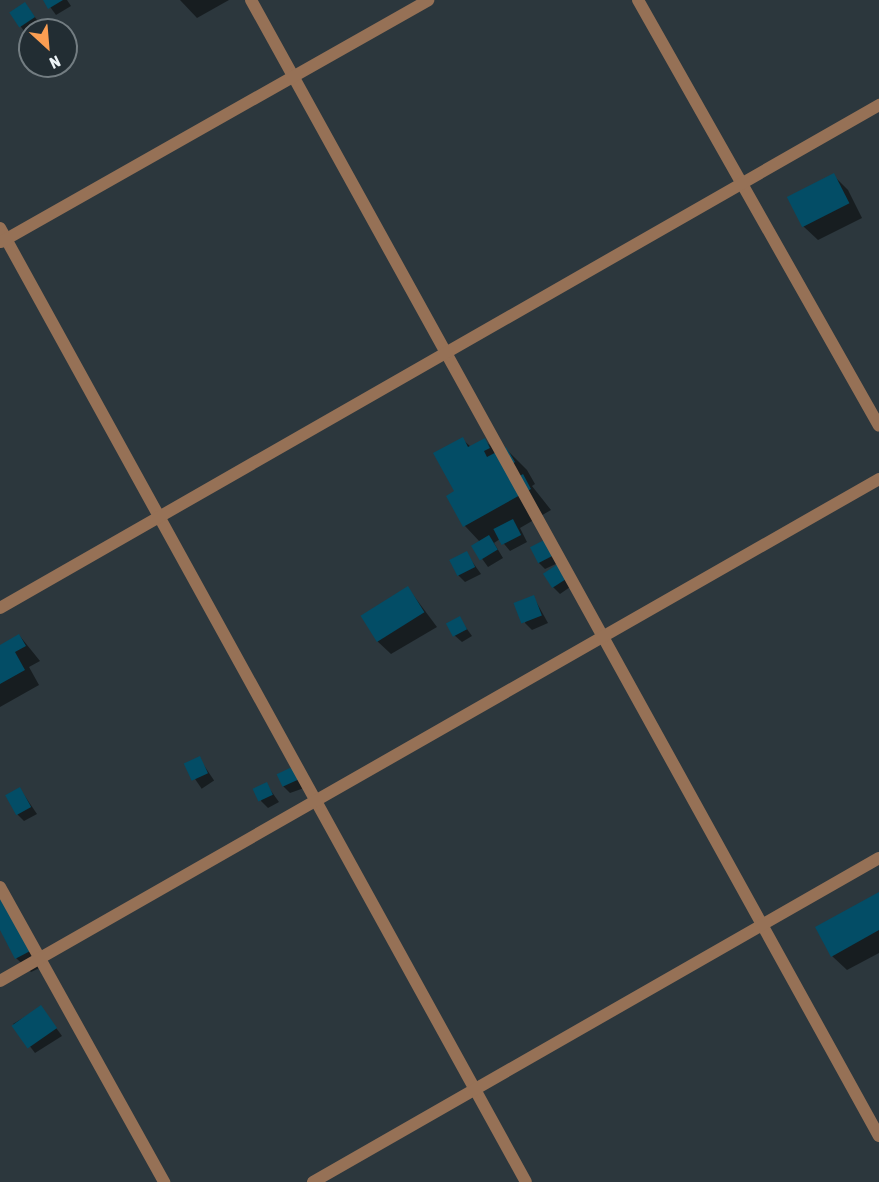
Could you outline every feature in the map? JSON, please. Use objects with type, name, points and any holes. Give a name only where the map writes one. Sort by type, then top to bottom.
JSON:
[{"type":"street","points":[[251,0],[879,1136]]},
{"type":"street","points":[[428,0],[2,236],[160,517],[526,1182]]},
{"type":"street","points":[[638,0],[879,426]]},
{"type":"street","points":[[0,608],[879,105]]},
{"type":"street","points":[[0,981],[879,479]]},
{"type":"street","points":[[313,1182],[879,858]]},
{"type":"street","points":[[0,887],[165,1182]]},
{"type":"building","points":[[43,0],[63,0],[48,9]]},
{"type":"building","points":[[25,2],[35,17],[18,18],[18,26],[9,13]]},
{"type":"building","points":[[834,173],[849,203],[802,227],[787,197]]},
{"type":"building","points":[[463,437],[468,447],[485,438],[490,448],[484,451],[487,457],[506,447],[515,462],[507,467],[513,480],[523,474],[531,489],[463,527],[446,496],[454,491],[433,453]]},
{"type":"building","points":[[513,519],[521,535],[502,545],[493,529]]},
{"type":"building","points":[[489,535],[498,550],[480,560],[471,546]]},
{"type":"building","points":[[546,539],[554,555],[538,563],[530,547]]},
{"type":"building","points":[[467,551],[475,567],[457,576],[449,560]]},
{"type":"building","points":[[558,564],[567,578],[552,588],[543,574]]},
{"type":"building","points":[[408,586],[424,612],[377,642],[361,616]]},
{"type":"building","points":[[534,595],[542,616],[521,623],[513,603]]},
{"type":"building","points":[[460,616],[467,629],[453,637],[446,624]]},
{"type":"building","points":[[19,634],[26,646],[15,652],[25,670],[0,684],[0,645]]},
{"type":"building","points":[[200,756],[208,773],[192,781],[184,764]]},
{"type":"building","points":[[292,767],[298,780],[283,787],[277,774]]},
{"type":"building","points":[[267,782],[273,795],[258,801],[252,789]]},
{"type":"building","points":[[20,787],[31,807],[16,815],[5,795]]},
{"type":"building","points":[[879,892],[879,930],[831,957],[815,927]]},
{"type":"building","points":[[0,894],[34,949],[15,959],[0,930]]},
{"type":"building","points":[[41,1005],[57,1028],[28,1049],[12,1026]]}]
